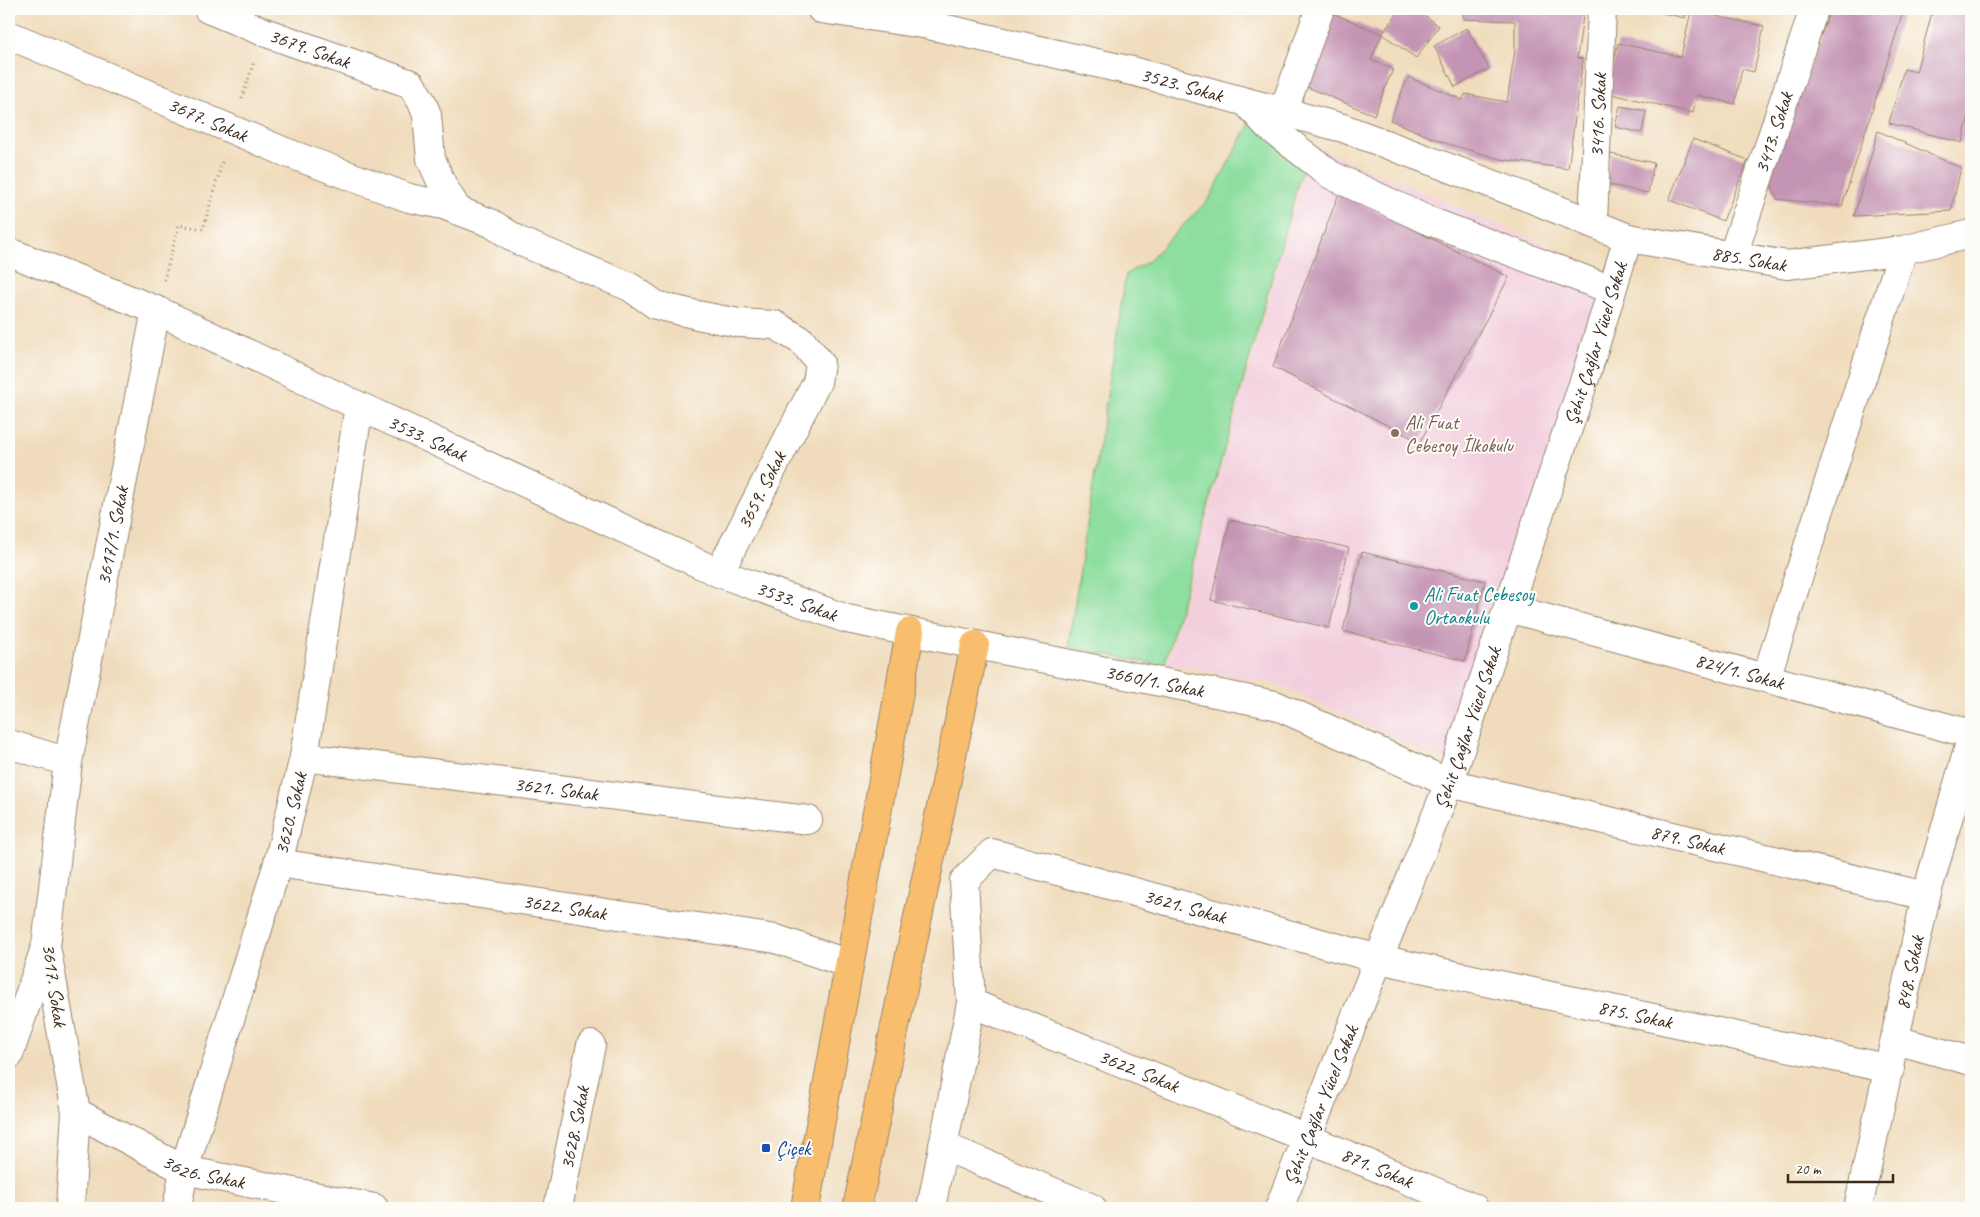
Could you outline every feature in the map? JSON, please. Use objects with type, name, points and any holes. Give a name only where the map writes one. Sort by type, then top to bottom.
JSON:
[{"type":"main road","points":[[806,1208],[910,632]]},
{"type":"main road","points":[[856,1208],[975,645]]},
{"type":"street","name":"3679. Sokak","points":[[208,9],[264,32],[411,84],[422,102],[426,115],[431,159],[443,186],[458,211]]},
{"type":"street","name":"3523. Sokak","points":[[821,9],[929,25],[1136,72],[1343,128],[1532,199]]},
{"type":"street","points":[[1283,112],[1320,9]]},
{"type":"street","name":"3416. Sokak","points":[[1593,223],[1602,9]]},
{"type":"street","name":"3413. Sokak","points":[[1733,256],[1814,9]]},
{"type":"street","name":"3677. Sokak","points":[[9,35],[285,152],[409,198],[443,205],[458,211]]},
{"type":"street","points":[[1246,102],[1268,126],[1331,175],[1427,220],[1612,290]]},
{"type":"street","name":"885. Sokak","points":[[1532,199],[1628,238],[1787,265],[1903,250],[1971,234]]},
{"type":"street","name":"3659. Sokak","points":[[458,211],[491,222],[519,241],[630,287],[656,305],[739,323],[775,325],[802,341],[820,363],[817,382],[719,573]]},
{"type":"street","name":"Şehit Çağlar Yücel Sokak","points":[[1279,1208],[1449,783],[1586,375],[1628,238]]},
{"type":"street","points":[[1766,678],[1903,250]]},
{"type":"street","name":"3533. Sokak","points":[[9,252],[156,310],[719,573],[847,619]]},
{"type":"street","name":"3617/1. Sokak","points":[[68,762],[156,310]]},
{"type":"street","name":"3620. Sokak","points":[[177,1208],[184,1170],[278,863],[304,757],[359,406]]},
{"type":"street","name":"824/1. Sokak","points":[[1508,608],[1971,734]]},
{"type":"street","name":"3660/1. Sokak","points":[[847,619],[1275,705],[1449,783]]},
{"type":"street","name":"848. Sokak","points":[[1858,1208],[1890,1069],[1926,896],[1971,739]]},
{"type":"street","points":[[9,744],[68,762]]},
{"type":"street","name":"3621. Sokak","points":[[304,757],[808,820]]},
{"type":"street","name":"3617. Sokak","points":[[68,762],[46,946],[76,1112],[70,1208]]},
{"type":"street","name":"879. Sokak","points":[[1449,783],[1926,896]]},
{"type":"street","name":"3621. Sokak","points":[[971,1003],[964,881],[992,853],[1379,959]]},
{"type":"street","name":"3622. Sokak","points":[[278,863],[776,939],[849,964]]},
{"type":"street","points":[[10,1046],[46,946]]},
{"type":"street","name":"875. Sokak","points":[[1379,959],[1890,1069]]},
{"type":"street","points":[[931,1208],[971,1003]]},
{"type":"street","name":"3622. Sokak","points":[[971,1003],[1307,1138]]},
{"type":"street","points":[[1896,1040],[1971,1062]]},
{"type":"street","name":"3628. Sokak","points":[[558,1208],[591,1045]]},
{"type":"street","name":"3626. Sokak","points":[[76,1112],[184,1170],[374,1208]]},
{"type":"street","name":"871. Sokak","points":[[1307,1138],[1474,1208]]},
{"type":"street","points":[[943,1146],[1092,1208]]},
{"type":"path","points":[[156,310],[179,225],[203,229],[232,130],[264,32]]},
{"type":"shaded area","name":"Ali Fuat Cebesoy İlkokulu","points":[[1311,145],[1542,243],[1609,279],[1449,762],[1275,684],[1167,663]]},
{"type":"green space","points":[[1250,123],[1308,148],[1164,666],[1068,647],[1126,274],[1147,262],[1209,199]]},
{"type":"building","points":[[1400,9],[1416,9],[1439,26],[1416,58],[1382,34]]},
{"type":"building","points":[[1463,9],[1584,9],[1577,58],[1583,59],[1568,169],[1500,159],[1445,143],[1390,120],[1408,77],[1463,100],[1465,94],[1507,102],[1515,50],[1515,21],[1463,19]]},
{"type":"building","points":[[1644,9],[1687,9],[1685,18]]},
{"type":"building","points":[[1831,9],[1904,9],[1842,206],[1777,199],[1767,174]]},
{"type":"building","points":[[1933,9],[1971,9],[1971,108],[1962,143],[1889,123],[1904,69],[1916,72]]},
{"type":"building","points":[[1691,11],[1764,26],[1754,72],[1742,69],[1735,104],[1697,95],[1693,113],[1607,93],[1618,43],[1681,57]]},
{"type":"building","points":[[1330,12],[1382,34],[1371,60],[1393,69],[1374,115],[1300,84]]},
{"type":"building","points":[[1467,28],[1489,69],[1455,87],[1434,46]]},
{"type":"building","points":[[1620,106],[1646,111],[1642,133],[1615,127]]},
{"type":"building","points":[[1878,131],[1961,168],[1951,211],[1854,216]]},
{"type":"building","points":[[1693,139],[1748,160],[1723,221],[1669,200]]},
{"type":"building","points":[[1611,154],[1654,163],[1648,193],[1605,184]]},
{"type":"building","points":[[1339,193],[1509,277],[1420,442],[1273,367]]},
{"type":"building","points":[[1230,520],[1349,548],[1329,628],[1211,600]]},
{"type":"building","name":"Ali Fuat Cebesoy Ortaokulu","points":[[1362,552],[1485,581],[1465,661],[1343,631]]},
{"type":"place","name":"Ali Fuat Cebesoy İlkokulu","points":[[1395,433]]},
{"type":"place","name":"Ali Fuat Cebesoy Ortaokulu","points":[[1414,606]]},
{"type":"place","name":"Çiçek","points":[[766,1148]]}]
